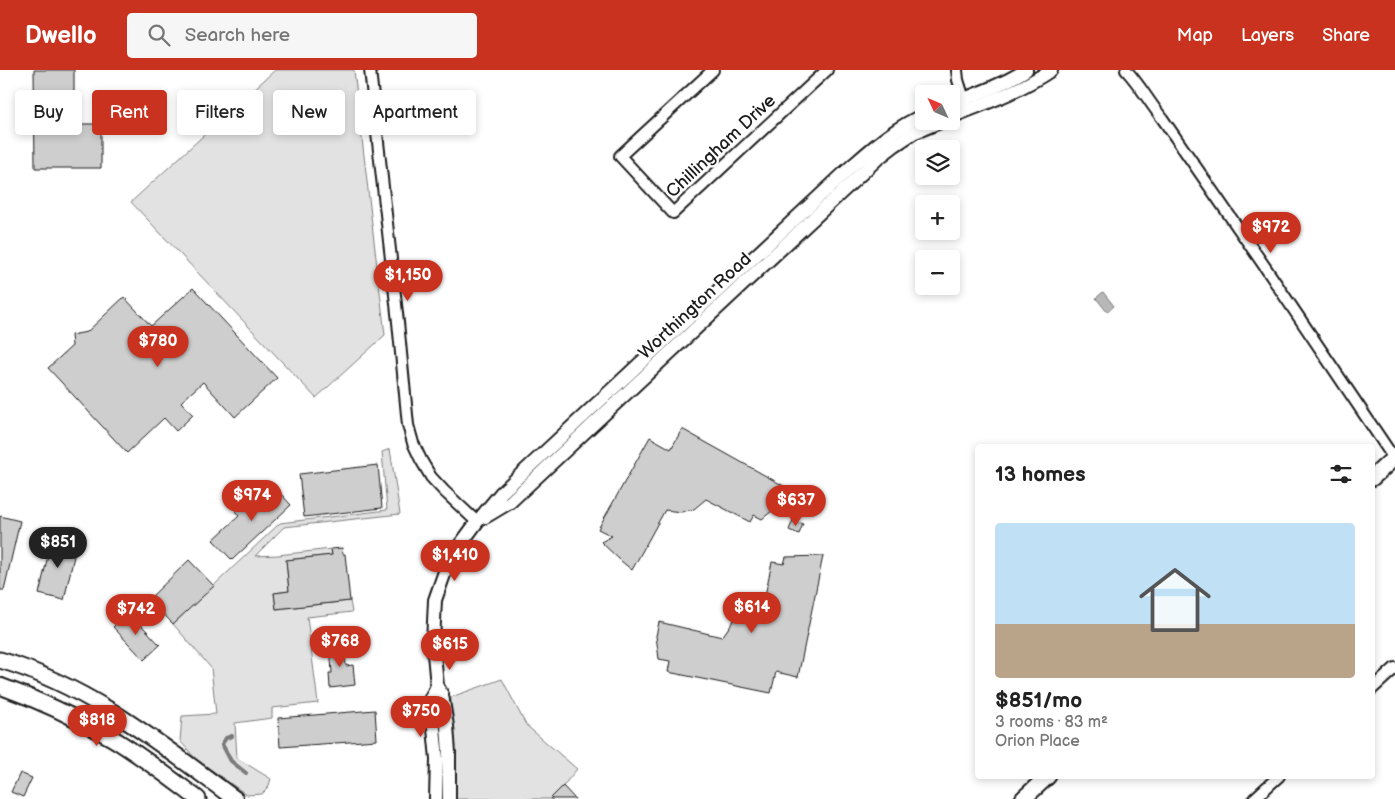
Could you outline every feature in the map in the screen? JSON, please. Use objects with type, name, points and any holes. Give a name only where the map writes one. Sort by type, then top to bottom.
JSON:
[{"type":"main road","points":[[1375,475],[1395,458]]},
{"type":"main road","points":[[0,660],[16,664],[67,686],[133,724],[236,799]]},
{"type":"main road","points":[[0,686],[42,703],[114,739],[152,764],[198,799]]},
{"type":"main road","points":[[1023,799],[1045,779]]},
{"type":"street","points":[[370,70],[408,425],[417,452],[432,477],[444,492],[477,522]]},
{"type":"street","name":"Chillingham Drive","points":[[713,70],[620,156],[673,214],[827,70]]},
{"type":"street","points":[[949,70],[958,75],[966,105]]},
{"type":"street","points":[[960,110],[1026,70]]},
{"type":"street","points":[[960,105],[966,105],[1013,92],[1051,70]]},
{"type":"street","points":[[1126,70],[1138,83],[1395,458]]},
{"type":"street","name":"Worthington Road","points":[[449,799],[447,726],[442,696],[437,686],[433,643],[435,600],[448,563],[460,545],[501,493],[853,165],[881,140],[915,120]]},
{"type":"street","name":"Worthington Road","points":[[477,522],[510,502],[878,159],[895,145],[921,130]]},
{"type":"street","points":[[1375,686],[1395,668]]},
{"type":"street","name":"Worthington Road","points":[[436,799],[437,759],[431,698],[437,686]]},
{"type":"street","points":[[1254,799],[1276,779]]},
{"type":"shaded area","points":[[275,70],[354,70],[356,90],[355,135],[362,135],[385,335],[316,398],[131,202],[204,135],[263,135],[263,90],[253,90]]},
{"type":"shaded area","points":[[1103,292],[1114,306],[1107,312],[1096,298]]},
{"type":"shaded area","points":[[390,449],[400,514],[284,527],[255,556],[331,549],[332,555],[286,560],[289,591],[274,593],[276,609],[350,601],[352,612],[307,617],[318,703],[272,708],[272,718],[235,723],[237,758],[271,779],[268,788],[262,794],[247,795],[196,759],[180,741],[182,716],[216,714],[211,668],[173,624],[280,523],[387,510],[382,452]]},
{"type":"shaded area","points":[[502,679],[526,725],[577,769],[550,799],[454,799],[456,784],[451,697]]},
{"type":"building","points":[[34,70],[74,70],[74,90],[34,90]]},
{"type":"building","points":[[82,124],[92,124],[92,135],[101,135],[101,168],[35,168],[35,135],[82,135]]},
{"type":"building","points":[[193,288],[277,378],[235,417],[203,382],[181,402],[193,415],[176,431],[164,418],[127,453],[48,368],[72,346],[71,335],[87,332],[124,297],[151,326]]},
{"type":"building","points":[[682,429],[791,490],[777,507],[762,519],[754,515],[750,522],[706,499],[694,509],[681,512],[665,510],[632,570],[601,542],[612,536],[598,529],[650,437],[671,449]]},
{"type":"building","points":[[378,465],[382,508],[304,517],[299,474]]},
{"type":"building","points":[[272,484],[291,505],[232,560],[213,540],[239,516],[235,511],[242,504],[246,508]]},
{"type":"building","points":[[0,516],[20,521],[4,590],[0,590]]},
{"type":"building","points":[[793,520],[803,524],[799,534],[789,530]]},
{"type":"building","points":[[52,538],[77,543],[64,600],[39,594]]},
{"type":"building","points":[[342,548],[343,554],[345,554],[350,601],[276,609],[274,593],[289,591],[286,560],[332,555],[331,549]]},
{"type":"building","points":[[823,556],[798,677],[776,672],[771,693],[668,672],[670,661],[659,659],[656,636],[659,622],[722,637],[734,620],[752,613],[761,615],[772,562],[784,564],[786,557]]},
{"type":"building","points":[[189,560],[214,586],[173,624],[149,599]]},
{"type":"building","points":[[129,612],[160,645],[144,660],[113,627]]},
{"type":"building","points":[[344,644],[346,666],[353,665],[355,685],[330,688],[329,673],[332,673],[330,645]]},
{"type":"building","points":[[375,710],[377,740],[280,747],[278,718]]},
{"type":"building","points":[[20,773],[32,778],[23,797],[11,792]]},
{"type":"building","points":[[563,786],[575,799],[550,799]]},
{"type":"waterway","points":[[232,736],[226,738],[222,744],[231,761],[246,773]]}]
